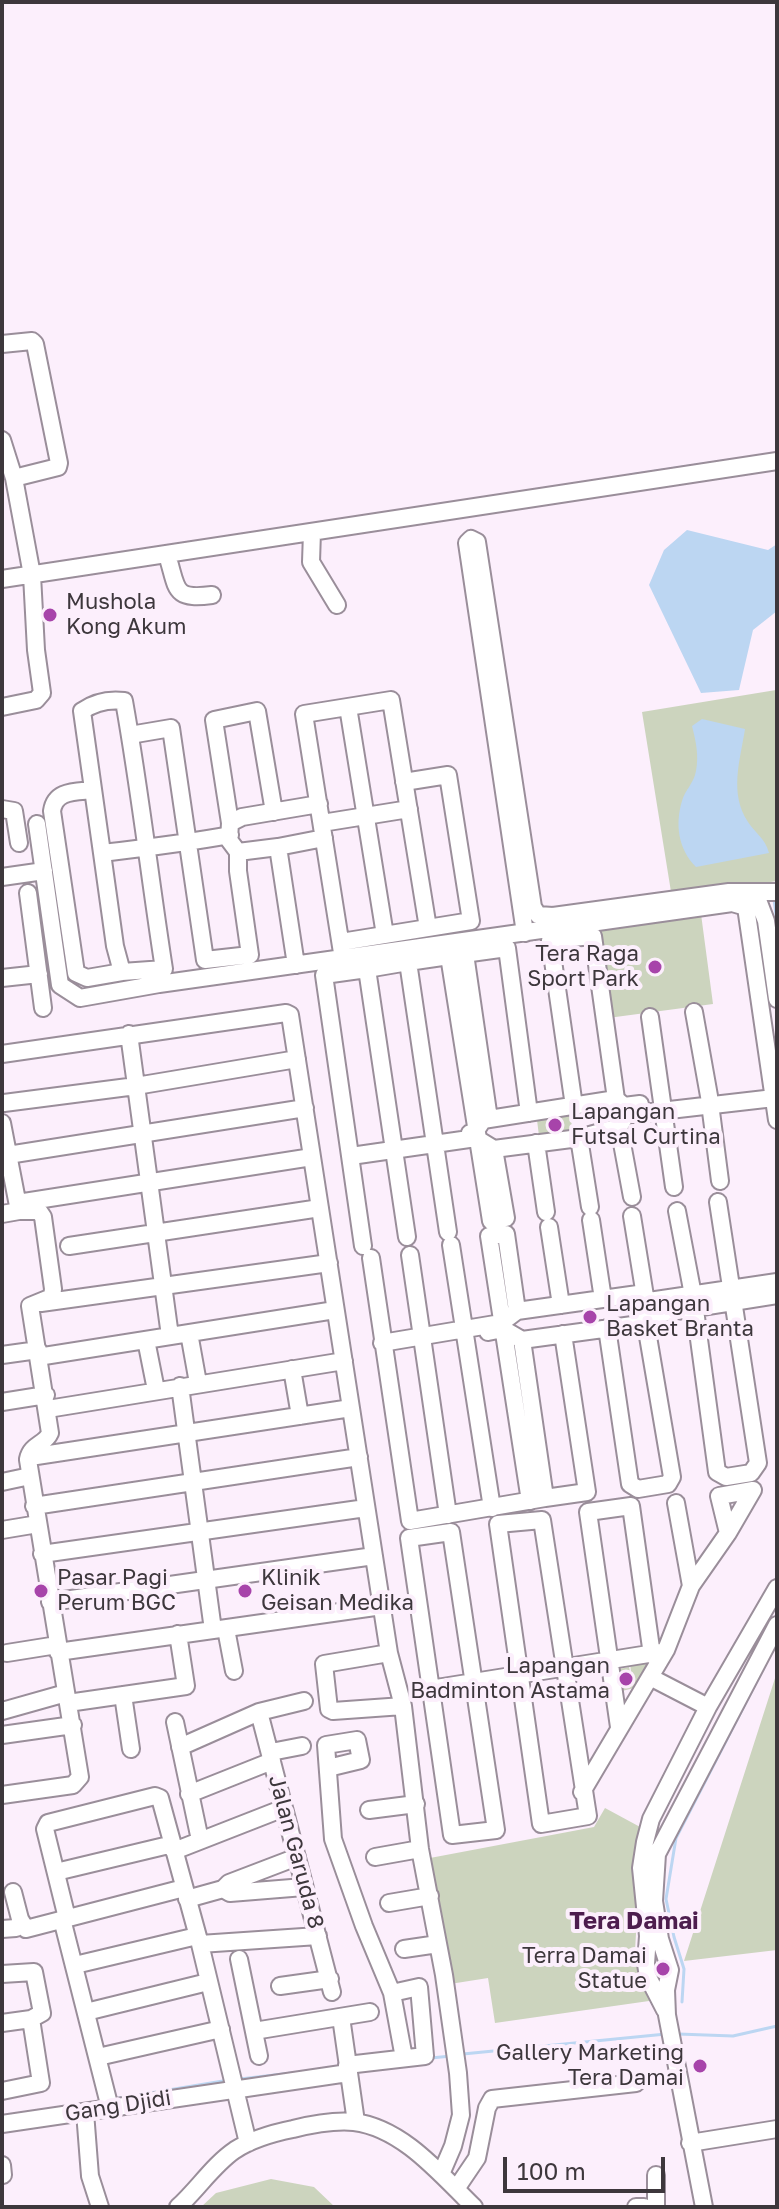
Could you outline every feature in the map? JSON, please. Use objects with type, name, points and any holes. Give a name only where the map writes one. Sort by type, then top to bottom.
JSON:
[{"type":"street","points":[[2,344],[32,341],[35,344],[59,463],[56,468],[9,473]]},
{"type":"street","points":[[2,440],[32,575],[42,696],[2,707]]},
{"type":"street","points":[[2,579],[777,461]]},
{"type":"street","points":[[312,532],[311,562],[337,605]]},
{"type":"street","points":[[525,933],[467,543],[471,539],[477,542],[533,907],[538,915]]},
{"type":"street","points":[[167,555],[178,590],[183,595],[189,598],[212,595]]},
{"type":"street","points":[[342,950],[304,714],[391,700],[428,928]]},
{"type":"street","points":[[93,790],[59,795],[53,801],[52,811],[76,973],[87,978],[164,969],[124,701],[92,704],[82,711],[115,946],[122,972]]},
{"type":"street","points":[[348,707],[385,935]]},
{"type":"street","points":[[130,735],[171,728],[205,960],[250,955],[238,852],[229,840],[214,720],[257,711],[274,812]]},
{"type":"street","points":[[37,824],[60,985],[80,998],[296,965],[385,935],[471,921],[448,775],[404,782]]},
{"type":"street","points":[[102,853],[189,843],[230,829],[242,817],[319,804]]},
{"type":"street","points":[[2,809],[14,811],[19,843]]},
{"type":"street","points":[[238,852],[278,847],[366,816],[409,809]]},
{"type":"street","points":[[278,847],[296,965]]},
{"type":"street","points":[[2,877],[44,871]]},
{"type":"street","points":[[538,915],[553,916],[735,892],[750,899],[766,921],[777,999]]},
{"type":"street","points":[[342,950],[525,933],[732,903],[777,892]]},
{"type":"street","points":[[28,893],[43,1008]]},
{"type":"street","points":[[750,899],[777,1120]]},
{"type":"street","points":[[525,933],[538,915]]},
{"type":"street","points":[[574,1106],[550,940],[593,936],[632,1197]]},
{"type":"street","points":[[529,1113],[507,948],[324,975],[410,1521],[587,1492],[563,1334]]},
{"type":"street","points":[[457,955],[489,1119]]},
{"type":"street","points":[[350,1152],[476,1135],[494,1149],[506,1218],[491,1221],[476,1135],[457,955]]},
{"type":"street","points":[[408,962],[492,1508]]},
{"type":"street","points":[[367,969],[407,1237]]},
{"type":"street","points":[[2,978],[39,974]]},
{"type":"street","points":[[694,1012],[720,1181]]},
{"type":"street","points":[[2,1054],[129,1034],[286,1013],[290,1015],[389,1653],[403,1706],[404,1759],[416,1804],[420,1849],[455,2041],[461,2115],[441,2174]]},
{"type":"street","points":[[650,1017],[674,1187]]},
{"type":"street","points":[[129,1034],[170,1336]]},
{"type":"street","points":[[4,1103],[136,1086],[297,1059]]},
{"type":"street","points":[[476,1135],[483,1120],[574,1106],[621,1112],[773,1092]]},
{"type":"street","points":[[7,1162],[305,1108]]},
{"type":"street","points":[[494,1149],[579,1138],[621,1112]]},
{"type":"street","points":[[2,1125],[15,1209]]},
{"type":"street","points":[[579,1138],[603,1299]]},
{"type":"street","points":[[536,1143],[561,1305]]},
{"type":"street","points":[[15,1209],[150,1182],[312,1157]]},
{"type":"street","points":[[677,1211],[694,1301],[717,1472],[726,1477],[751,1473],[758,1463],[718,1202]]},
{"type":"street","points":[[69,1246],[320,1208]]},
{"type":"street","points":[[15,1209],[39,1211],[43,1217],[53,1289],[52,1297],[38,1304]]},
{"type":"street","points":[[607,1328],[630,1484],[638,1489],[668,1484],[672,1477],[632,1216]]},
{"type":"street","points":[[517,1311],[506,1234],[489,1236],[502,1326],[538,1500]]},
{"type":"street","points":[[410,1255],[448,1515]]},
{"type":"street","points":[[2,1795],[73,1785],[80,1777],[29,1468],[33,1447],[50,1433],[50,1402],[30,1306],[329,1263]]},
{"type":"street","points":[[648,1308],[734,1295],[777,1282]]},
{"type":"street","points":[[382,1346],[502,1326],[517,1311],[638,1294],[648,1308]]},
{"type":"street","points":[[734,1295],[777,1295]]},
{"type":"street","points":[[502,1326],[522,1340],[640,1324],[648,1308]]},
{"type":"street","points":[[2,1355],[146,1340],[335,1310]]},
{"type":"street","points":[[189,1333],[198,1383]]},
{"type":"street","points":[[146,1340],[156,1390]]},
{"type":"street","points":[[522,1340],[538,1500]]},
{"type":"street","points":[[2,1402],[50,1402],[156,1390],[344,1361]]},
{"type":"street","points":[[292,1369],[300,1416]]},
{"type":"street","points":[[180,1386],[207,1580],[219,1629],[234,1671]]},
{"type":"street","points":[[2,1482],[29,1468],[34,1455],[351,1408]]},
{"type":"street","points":[[34,1506],[359,1457]]},
{"type":"street","points":[[676,1503],[691,1586]]},
{"type":"street","points":[[619,1727],[588,1512],[631,1506],[659,1652]]},
{"type":"street","points":[[42,1554],[366,1508]]},
{"type":"street","points":[[542,1520],[564,1667],[588,1816],[541,1824],[498,1524],[542,1520]]},
{"type":"street","points":[[2,1530],[38,1524]]},
{"type":"street","points":[[451,1532],[474,1680],[496,1830],[452,1835],[409,1538],[451,1532]]},
{"type":"street","points":[[582,1792],[650,1677],[691,1586],[728,1533]]},
{"type":"street","points":[[50,1602],[374,1556]]},
{"type":"street","points":[[667,2015],[648,1977],[646,1964],[648,1936],[641,1868],[645,1842],[651,1819],[708,1707],[777,1588]]},
{"type":"street","points":[[7,1653],[219,1629],[382,1606]]},
{"type":"street","points":[[704,2207],[667,2015],[666,1990],[670,1970],[660,1939],[654,1901],[657,1854],[776,1628]]},
{"type":"street","points":[[2,1711],[67,1698],[123,1695],[186,1686],[178,1634]]},
{"type":"street","points":[[430,1689],[659,1652]]},
{"type":"street","points":[[389,1653],[324,1664],[329,1709],[403,1706]]},
{"type":"street","points":[[650,1677],[708,1707]]},
{"type":"street","points":[[123,1695],[131,1749]]},
{"type":"street","points":[[180,1747],[259,1712],[304,1701]]},
{"type":"street","name":"Jalan Garuda 8","points":[[259,1712],[331,1986],[280,1986]]},
{"type":"street","points":[[175,1722],[200,1840]]},
{"type":"street","points":[[2,1735],[73,1725]]},
{"type":"street","points":[[189,1794],[302,1746]]},
{"type":"street","points":[[328,1768],[333,1839],[392,1993],[404,2058]]},
{"type":"street","points":[[110,2108],[45,1829],[51,1821],[158,1797],[163,1802],[248,2143]]},
{"type":"street","points":[[369,1810],[416,1804]]},
{"type":"street","points":[[56,1872],[174,1848],[284,1808]]},
{"type":"street","points":[[375,1857],[420,1849]]},
{"type":"street","points":[[13,1892],[24,1928],[223,1889],[229,1883],[297,1857]]},
{"type":"street","points":[[223,1889],[230,1893],[304,1887]]},
{"type":"street","points":[[389,1903],[430,1896]]},
{"type":"street","points":[[75,1965],[198,1940],[318,1936]]},
{"type":"street","points":[[404,1949],[438,1944]]},
{"type":"street","points":[[239,1959],[259,2056]]},
{"type":"street","points":[[2,1974],[34,1972],[42,2013],[31,2019],[2,2023]]},
{"type":"street","points":[[86,2012],[208,1982]]},
{"type":"street","points":[[392,1993],[419,1987],[423,2035],[400,2037]]},
{"type":"street","points":[[254,2031],[370,2012]]},
{"type":"street","points":[[341,2017],[356,2122]]},
{"type":"street","points":[[2,2091],[41,2083],[31,2019]]},
{"type":"street","points":[[98,2057],[221,2029]]},
{"type":"street","name":"Gang Djidi","points":[[2,2124],[425,2056],[423,2035]]},
{"type":"street","points":[[456,2189],[477,2158],[487,2108],[492,2099],[636,2083]]},
{"type":"street","points":[[85,2112],[90,2176],[100,2207]]},
{"type":"street","points":[[178,2207],[225,2158],[248,2143],[320,2122],[356,2122],[386,2133],[412,2150],[474,2207]]},
{"type":"street","points":[[690,2143],[777,2129]]},
{"type":"street","points":[[656,2175],[656,2207]]},
{"type":"street","points":[[636,2207],[644,2207]]},
{"type":"green space","points":[[776,690],[777,881],[672,898],[642,712]]},
{"type":"green space","name":"Tera Raga Sport Park","points":[[701,914],[713,1004],[608,1018],[596,930]]},
{"type":"green space","name":"Lapangan Futsal Curtina","points":[[570,1115],[573,1131],[539,1136],[537,1120]]},
{"type":"green space","points":[[652,1660],[639,1690],[622,1691],[619,1669],[629,1667],[632,1680],[630,1663]]},
{"type":"green space","points":[[777,1672],[777,1950],[684,1961]]},
{"type":"green space","points":[[605,1808],[642,1828],[635,1951],[656,2000],[495,2023],[488,1978],[450,1984],[430,1858],[594,1827]]},
{"type":"green space","points":[[271,2179],[314,2187],[335,2207],[201,2207],[216,2193]]},
{"type":"water","points":[[687,530],[768,550],[777,544],[777,611],[753,630],[739,690],[701,693],[649,585],[664,550]]},
{"type":"water","points":[[702,719],[745,729],[737,788],[739,800],[748,822],[769,853],[696,867],[685,852],[679,818],[682,801],[697,765],[692,726]]},
{"type":"waterway","points":[[630,475],[730,460]]},
{"type":"waterway","points":[[774,899],[777,922]]},
{"type":"waterway","points":[[682,2002],[684,1969],[666,1899],[676,1838],[777,1642]]},
{"type":"waterway","points":[[678,2034],[733,2036],[777,2026]]},
{"type":"waterway","points":[[463,2054],[666,2034]]},
{"type":"waterway","points":[[431,2058],[451,2056]]},
{"type":"waterway","points":[[240,2079],[292,2073]]},
{"type":"waterway","points":[[114,2099],[229,2080]]},
{"type":"place","name":"Mushola Kong Akum","points":[[50,615]]},
{"type":"place","name":"Tera Raga Sport Park","points":[[655,967]]},
{"type":"place","name":"Lapangan Futsal Curtina","points":[[555,1125]]},
{"type":"place","name":"Lapangan Basket Branta","points":[[590,1317]]},
{"type":"place","name":"Pasar Pagi Perum BGC","points":[[41,1591]]},
{"type":"place","name":"Klinik Geisan Medika","points":[[245,1591]]},
{"type":"place","name":"Lapangan Badminton Astama","points":[[626,1679]]},
{"type":"place","name":"Terra Damai Statue","points":[[663,1969]]},
{"type":"place","name":"Gallery Marketing Tera Damai","points":[[700,2066]]},
{"type":"district","name":"Tera Damai","points":[[634,1921]]}]
